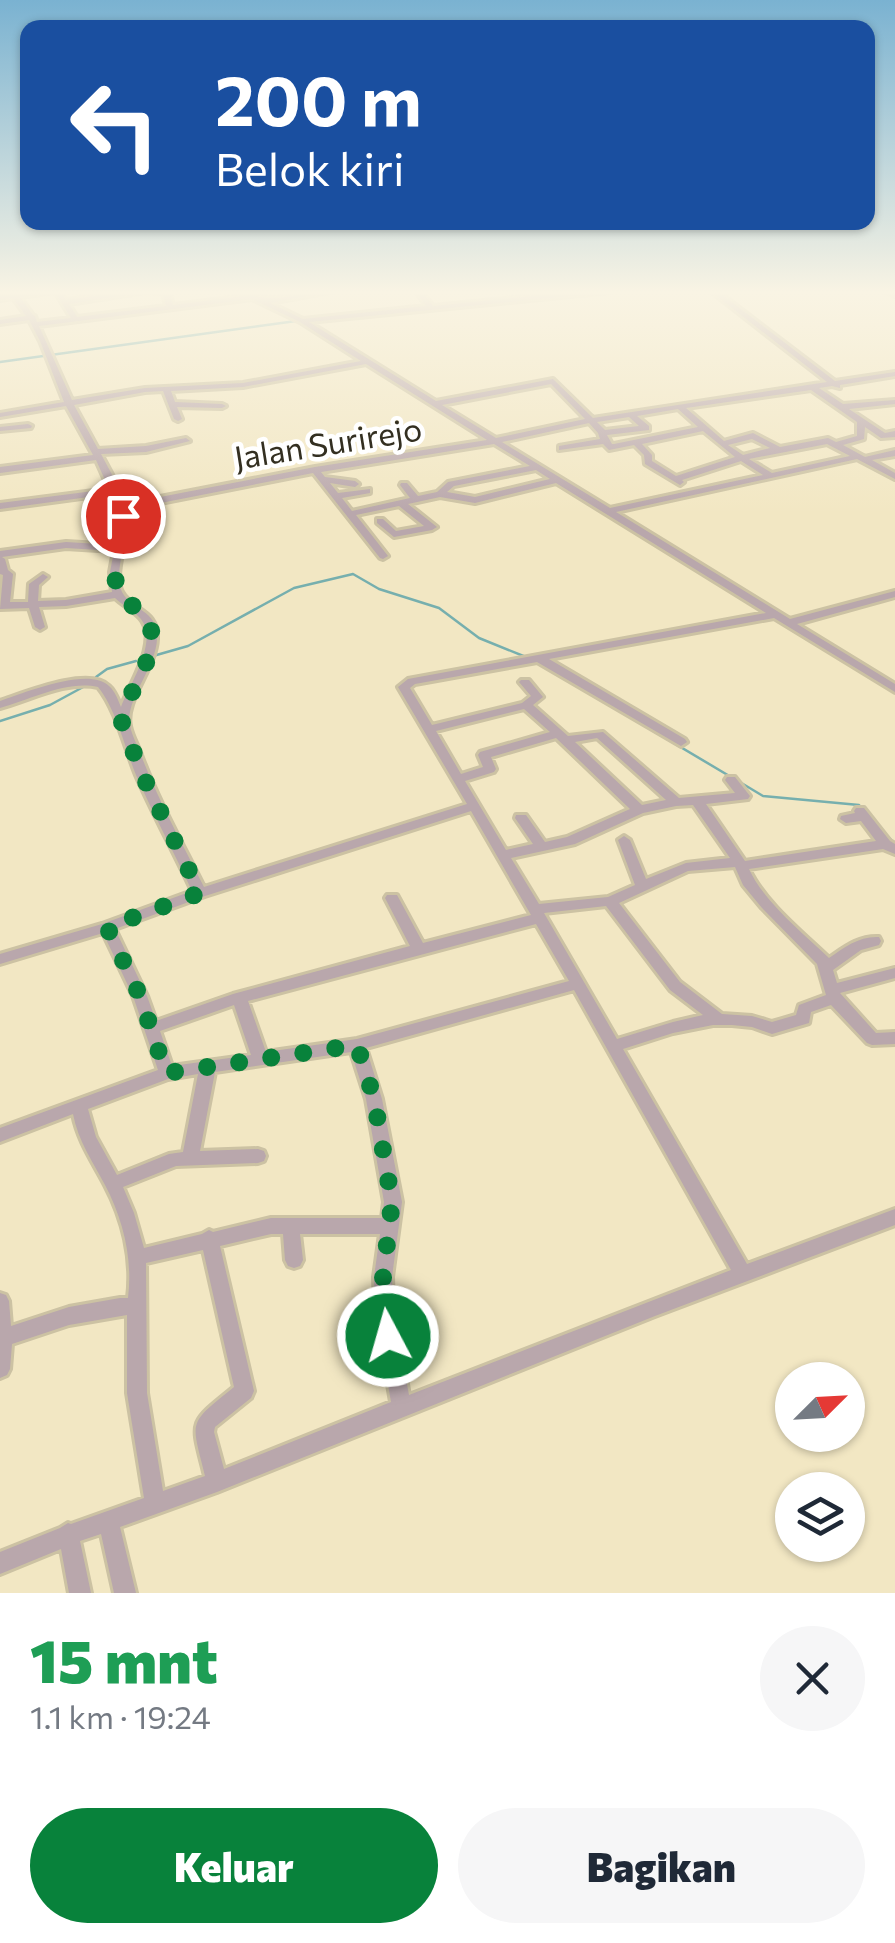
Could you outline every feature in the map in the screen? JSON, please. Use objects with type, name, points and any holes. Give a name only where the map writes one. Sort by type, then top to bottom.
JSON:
[{"type":"street","points":[[52,364],[112,490],[123,504],[115,586],[118,594],[146,617],[151,630],[145,660],[122,723]]},
{"type":"street","points":[[0,430],[69,403],[166,389],[242,385],[353,364]]},
{"type":"street","points":[[370,364],[895,689]]},
{"type":"street","points":[[809,364],[837,386]]},
{"type":"street","name":"Jalan Surirejo","points":[[123,504],[318,474],[590,420],[895,375]]},
{"type":"street","points":[[433,404],[553,381],[609,447],[706,428]]},
{"type":"street","points":[[814,388],[860,421],[890,435]]},
{"type":"street","points":[[166,389],[178,419]]},
{"type":"street","points":[[840,407],[895,402]]},
{"type":"street","points":[[172,404],[222,406]]},
{"type":"street","points":[[679,406],[722,444],[768,474]]},
{"type":"street","points":[[562,448],[647,427],[630,414]]},
{"type":"street","points":[[0,418],[27,421]]},
{"type":"street","points":[[860,421],[862,436]]},
{"type":"street","points":[[838,444],[862,436],[890,435]]},
{"type":"street","points":[[722,444],[754,436],[778,448]]},
{"type":"street","points":[[674,479],[778,448],[828,440],[895,476]]},
{"type":"street","points":[[0,470],[186,441]]},
{"type":"street","points":[[638,442],[648,462],[692,491]]},
{"type":"street","points":[[608,511],[768,474],[895,453]]},
{"type":"street","points":[[694,460],[712,469]]},
{"type":"street","points":[[60,462],[64,473]]},
{"type":"street","points":[[440,494],[451,484],[538,468]]},
{"type":"street","points":[[318,474],[356,484]]},
{"type":"street","points":[[318,474],[380,552],[427,536]]},
{"type":"street","points":[[348,514],[440,494],[475,500],[556,480]]},
{"type":"street","points":[[404,485],[416,499]]},
{"type":"street","points":[[0,506],[74,489],[112,490]]},
{"type":"street","points":[[336,496],[367,491]]},
{"type":"street","points":[[366,534],[384,525],[398,534],[432,527],[400,502]]},
{"type":"street","points":[[118,594],[77,602],[2,606],[8,574],[0,557],[66,545],[120,548]]},
{"type":"street","points":[[40,626],[33,604],[34,584],[44,577]]},
{"type":"street","points":[[787,623],[895,594]]},
{"type":"street","points":[[742,1272],[538,913],[406,694],[408,683],[775,615]]},
{"type":"street","points":[[539,658],[681,742]]},
{"type":"street","points":[[430,729],[526,705],[537,698],[525,682]]},
{"type":"street","points":[[0,705],[58,688],[99,684],[122,723],[143,776],[200,893]]},
{"type":"street","points":[[526,705],[639,810]]},
{"type":"street","points":[[458,779],[490,770],[484,756],[561,737],[598,734],[676,802]]},
{"type":"street","points":[[503,855],[585,835],[639,810],[676,802],[744,796],[731,780]]},
{"type":"street","points":[[697,801],[766,905],[827,967],[833,994],[866,1035],[877,1040],[895,1038]]},
{"type":"street","points":[[0,959],[474,806]]},
{"type":"street","points":[[846,818],[862,813],[890,847]]},
{"type":"street","points":[[522,818],[543,848]]},
{"type":"street","points":[[624,840],[642,886]]},
{"type":"street","points":[[152,1028],[233,1000],[538,913],[610,901],[686,867],[890,847]]},
{"type":"street","points":[[392,898],[419,949]]},
{"type":"street","points":[[610,901],[676,986],[716,1017]]},
{"type":"street","points":[[107,927],[152,1028],[166,1073]]},
{"type":"street","points":[[827,967],[837,964],[856,946],[874,941]]},
{"type":"street","points":[[613,1046],[716,1017],[756,1018],[772,1028],[803,1020],[804,1009],[833,994],[895,973]]},
{"type":"street","points":[[0,1135],[166,1073],[357,1045],[578,984]]},
{"type":"street","points":[[241,1003],[260,1058]]},
{"type":"street","points":[[357,1045],[374,1098],[392,1202],[383,1277],[384,1309],[402,1408]]},
{"type":"street","points":[[190,1158],[208,1066]]},
{"type":"street","points":[[80,1105],[88,1147],[113,1184],[138,1257],[141,1279],[136,1307],[137,1393],[154,1504]]},
{"type":"street","points":[[113,1184],[170,1160],[258,1156]]},
{"type":"street","points":[[0,1564],[68,1533],[218,1482],[742,1272],[895,1217]]},
{"type":"street","points":[[138,1257],[272,1226],[390,1226]]},
{"type":"street","points":[[291,1227],[294,1260]]},
{"type":"street","points":[[209,1238],[244,1391],[206,1422],[204,1432],[218,1482]]},
{"type":"street","points":[[0,1301],[0,1369]]},
{"type":"street","points":[[2,1338],[69,1316],[120,1306],[136,1307]]},
{"type":"street","points":[[108,1520],[125,1593]]},
{"type":"street","points":[[68,1533],[80,1593]]},
{"type":"waterway","points":[[153,656],[188,646],[294,588],[353,574],[379,589],[439,608],[479,638],[526,657]]},
{"type":"waterway","points":[[96,677],[107,669],[136,661]]},
{"type":"waterway","points":[[561,676],[731,777]]},
{"type":"waterway","points":[[0,721],[50,705],[85,686]]},
{"type":"waterway","points":[[738,781],[763,796],[859,805],[863,810]]},
{"type":"waterway","points":[[879,827],[895,844]]},
{"type":"route","points":[[123,516],[115,586],[118,596],[146,617],[151,630],[150,644],[122,723],[143,776],[200,893],[107,927],[140,996],[166,1073],[357,1045],[374,1098],[392,1202],[383,1277],[388,1336]]}]
